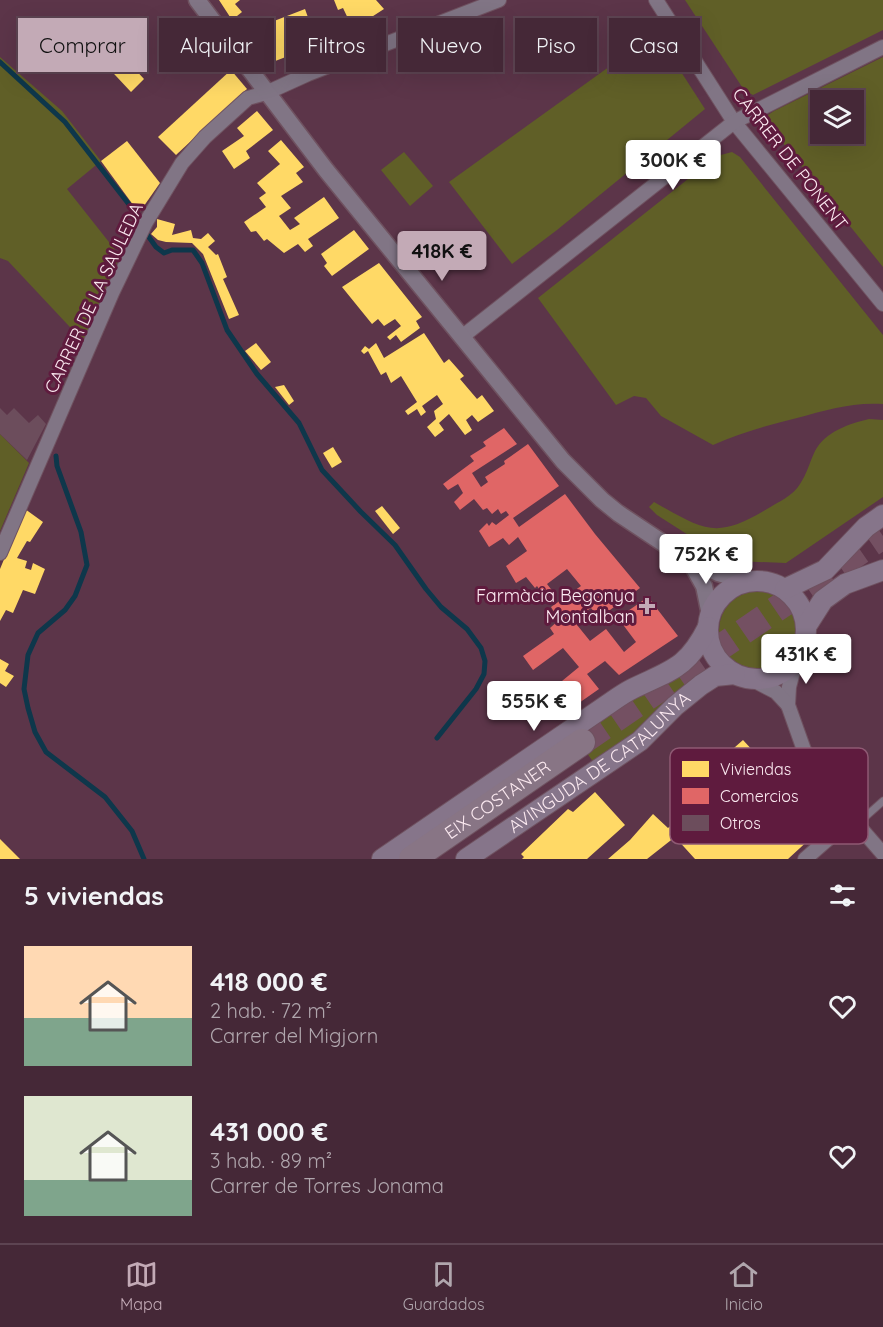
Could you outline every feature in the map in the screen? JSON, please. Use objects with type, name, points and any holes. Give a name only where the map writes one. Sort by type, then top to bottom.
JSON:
[{"type":"highway","name":"EIX COSTANER","points":[[412,859],[585,750],[442,859]]},
{"type":"main road","points":[[785,589],[825,570],[866,527],[883,515]]},
{"type":"main road","points":[[807,624],[823,600],[846,584],[883,570]]},
{"type":"main road","points":[[761,580],[785,589],[800,604],[807,624],[805,644],[796,661],[785,671],[771,677],[742,676],[727,668],[714,654],[708,637],[709,621],[718,599],[724,592],[739,583],[748,581],[761,580]]},
{"type":"main road","name":"AVINGUDA DE CATALUNYA","points":[[382,859],[604,707],[632,689],[671,672],[685,662],[693,652],[709,621]]},
{"type":"main road","name":"AVINGUDA DE CATALUNYA","points":[[466,859],[640,741],[675,706],[701,685],[715,676],[742,676]]},
{"type":"street","points":[[197,0],[326,170],[563,461],[602,500],[690,561],[718,573],[748,581]]},
{"type":"street","name":"CARRER DE LA SAULEDA","points":[[0,553],[112,293],[139,236],[182,163],[205,137],[248,98],[258,93],[266,93],[308,74],[499,0]]},
{"type":"street","name":"CARRER DE PONENT","points":[[656,0],[734,122],[883,304]]},
{"type":"street","points":[[463,336],[734,122],[883,47]]},
{"type":"street","points":[[690,561],[704,586],[709,621]]},
{"type":"street","points":[[788,705],[789,687],[796,661]]},
{"type":"street","points":[[742,676],[777,692],[788,705],[803,748]]},
{"type":"street","points":[[868,837],[883,854]]},
{"type":"street","points":[[806,859],[825,844]]},
{"type":"lane","points":[[868,812],[883,801]]},
{"type":"shaded area","points":[[685,0],[883,0],[883,30],[753,95],[744,90],[700,23],[700,18],[697,18]]},
{"type":"shaded area","points":[[0,57],[62,111],[101,161],[67,189],[120,256],[83,341],[8,261],[0,258]]},
{"type":"shaded area","points":[[883,57],[883,267],[766,122],[768,115],[810,93],[810,144],[864,144],[864,90],[816,90]]},
{"type":"shaded area","points":[[609,67],[609,72],[681,72],[705,109],[512,264],[449,182]]},
{"type":"shaded area","points":[[404,152],[433,186],[410,206],[381,170]]},
{"type":"shaded area","points":[[732,152],[740,157],[883,335],[883,404],[850,405],[829,410],[754,430],[713,445],[661,416],[646,398],[634,396],[616,405],[538,298],[717,156]]},
{"type":"shaded area","points":[[869,419],[883,420],[883,497],[786,563],[734,561],[721,556],[657,515],[649,507],[654,502],[685,519],[709,528],[721,528],[749,519],[797,488],[815,451],[825,438],[846,426]]},
{"type":"shaded area","points":[[0,434],[29,463],[0,531]]},
{"type":"shaded area","points":[[758,591],[773,594],[786,602],[794,615],[797,630],[794,645],[786,658],[773,666],[758,669],[743,666],[730,658],[722,645],[719,630],[722,615],[730,602],[743,594]]},
{"type":"shaded area","points":[[692,668],[699,677],[654,719],[594,763],[576,738],[628,702],[667,685]]},
{"type":"building: Viviendas","points":[[219,0],[240,0],[235,4],[242,12],[231,18]]},
{"type":"building: Viviendas","points":[[334,0],[376,0],[384,9],[370,18],[348,18],[343,8],[338,10]]},
{"type":"building: Viviendas","points":[[305,9],[308,18],[286,18],[286,57],[274,61],[274,21]]},
{"type":"building: Viviendas","points":[[112,72],[138,72],[144,79],[131,92]]},
{"type":"building: Viviendas","points":[[229,72],[233,72],[247,89],[176,155],[158,137]]},
{"type":"building: Viviendas","points":[[257,111],[273,130],[246,151],[250,158],[234,169],[222,151],[244,136],[237,128]]},
{"type":"building: Viviendas","points":[[281,140],[304,167],[296,173],[303,182],[281,196],[291,208],[279,216],[290,230],[300,224],[294,218],[324,197],[339,218],[308,239],[313,246],[305,252],[298,244],[284,253],[267,239],[264,241],[256,231],[251,232],[244,222],[266,207],[259,198],[266,193],[257,183],[280,164],[268,151]]},
{"type":"building: Viviendas","points":[[127,141],[160,183],[139,213],[101,161]]},
{"type":"building: Viviendas","points":[[157,219],[175,224],[172,235],[191,230],[193,238],[201,239],[208,233],[215,241],[208,247],[216,255],[218,254],[227,277],[223,279],[239,315],[229,319],[203,254],[192,243],[166,242],[158,240],[151,234],[157,227]]},
{"type":"building: Viviendas","points":[[354,230],[369,249],[332,276],[324,266],[327,263],[321,254]]},
{"type":"building: Viviendas","points":[[379,263],[422,317],[416,321],[420,328],[401,342],[396,335],[390,340],[387,337],[401,326],[395,319],[384,326],[378,319],[372,324],[342,287]]},
{"type":"building: Viviendas","points":[[424,333],[444,363],[449,359],[464,376],[460,379],[477,399],[482,395],[494,411],[478,422],[472,415],[466,420],[472,430],[465,435],[449,414],[439,423],[444,430],[435,437],[427,427],[436,419],[434,411],[443,404],[437,395],[422,406],[426,412],[421,416],[417,409],[408,415],[405,411],[417,402],[401,376],[391,383],[386,372],[381,375],[368,351],[364,354],[361,351],[365,346],[369,349],[376,343],[384,358]]},
{"type":"building: Viviendas","points":[[256,343],[271,362],[261,370],[245,351]]},
{"type":"building: Viviendas","points":[[284,385],[294,401],[289,405],[275,387]]},
{"type":"building: Viviendas","points":[[333,447],[342,462],[332,468],[323,453]]},
{"type":"building: Viviendas","points":[[382,506],[400,528],[393,534],[375,511]]},
{"type":"building: Viviendas","points":[[25,509],[43,522],[30,542],[27,541],[17,558],[27,561],[25,568],[31,570],[33,563],[45,569],[35,594],[23,590],[13,613],[6,610],[0,621],[0,569]]},
{"type":"building: Viviendas","points":[[0,659],[9,664],[5,671],[14,676],[6,687],[0,683]]},
{"type":"building: Viviendas","points":[[743,740],[750,748],[734,748]]},
{"type":"building: Viviendas","points":[[595,792],[625,825],[587,859],[522,859],[524,857],[521,854],[568,809],[573,812]]},
{"type":"building: Viviendas","points":[[653,814],[668,828],[670,826],[670,841],[647,859],[608,859],[630,840]]},
{"type":"building: Viviendas","points":[[0,839],[20,859],[0,859]]},
{"type":"building: Viviendas","points":[[681,844],[804,844],[788,859],[695,859]]},
{"type":"building: Comercios","points":[[504,428],[517,444],[472,473],[481,487],[488,482],[485,477],[505,464],[504,461],[528,444],[559,486],[513,518],[519,527],[565,494],[640,588],[599,618],[591,608],[573,620],[590,641],[606,629],[624,652],[636,642],[621,622],[625,613],[648,597],[678,636],[619,675],[605,661],[587,674],[599,689],[579,703],[562,681],[579,667],[563,648],[533,670],[523,656],[554,634],[550,628],[559,620],[551,607],[581,586],[567,569],[547,584],[554,593],[546,599],[537,586],[535,588],[526,577],[516,583],[506,566],[527,551],[518,537],[509,545],[503,538],[489,547],[479,531],[487,523],[489,526],[492,522],[496,525],[509,515],[506,511],[501,514],[498,509],[492,514],[487,508],[483,510],[474,499],[460,510],[454,502],[463,493],[458,484],[448,490],[443,484],[474,461],[470,456],[486,446],[483,442]]},
{"type":"building: Otros","points":[[0,408],[7,415],[14,408],[29,423],[38,415],[46,424],[27,460],[0,434]]},
{"type":"waterway","points":[[0,62],[65,122],[131,207],[156,247],[164,253],[172,250],[193,250],[202,263],[227,330],[257,374],[299,423],[322,470],[395,545],[441,607],[467,629],[481,648],[485,661],[484,674],[476,689],[437,738]]},
{"type":"waterway","points":[[56,456],[57,466],[81,532],[87,565],[75,596],[65,610],[38,633],[28,655],[24,689],[28,708],[35,732],[46,752],[105,797],[132,831],[144,859]]},
{"type":"tunnel","points":[[582,742],[883,536]]},
{"type":"place","name":"Farmàcia Begonya Montalban","points":[[647,606]]}]
